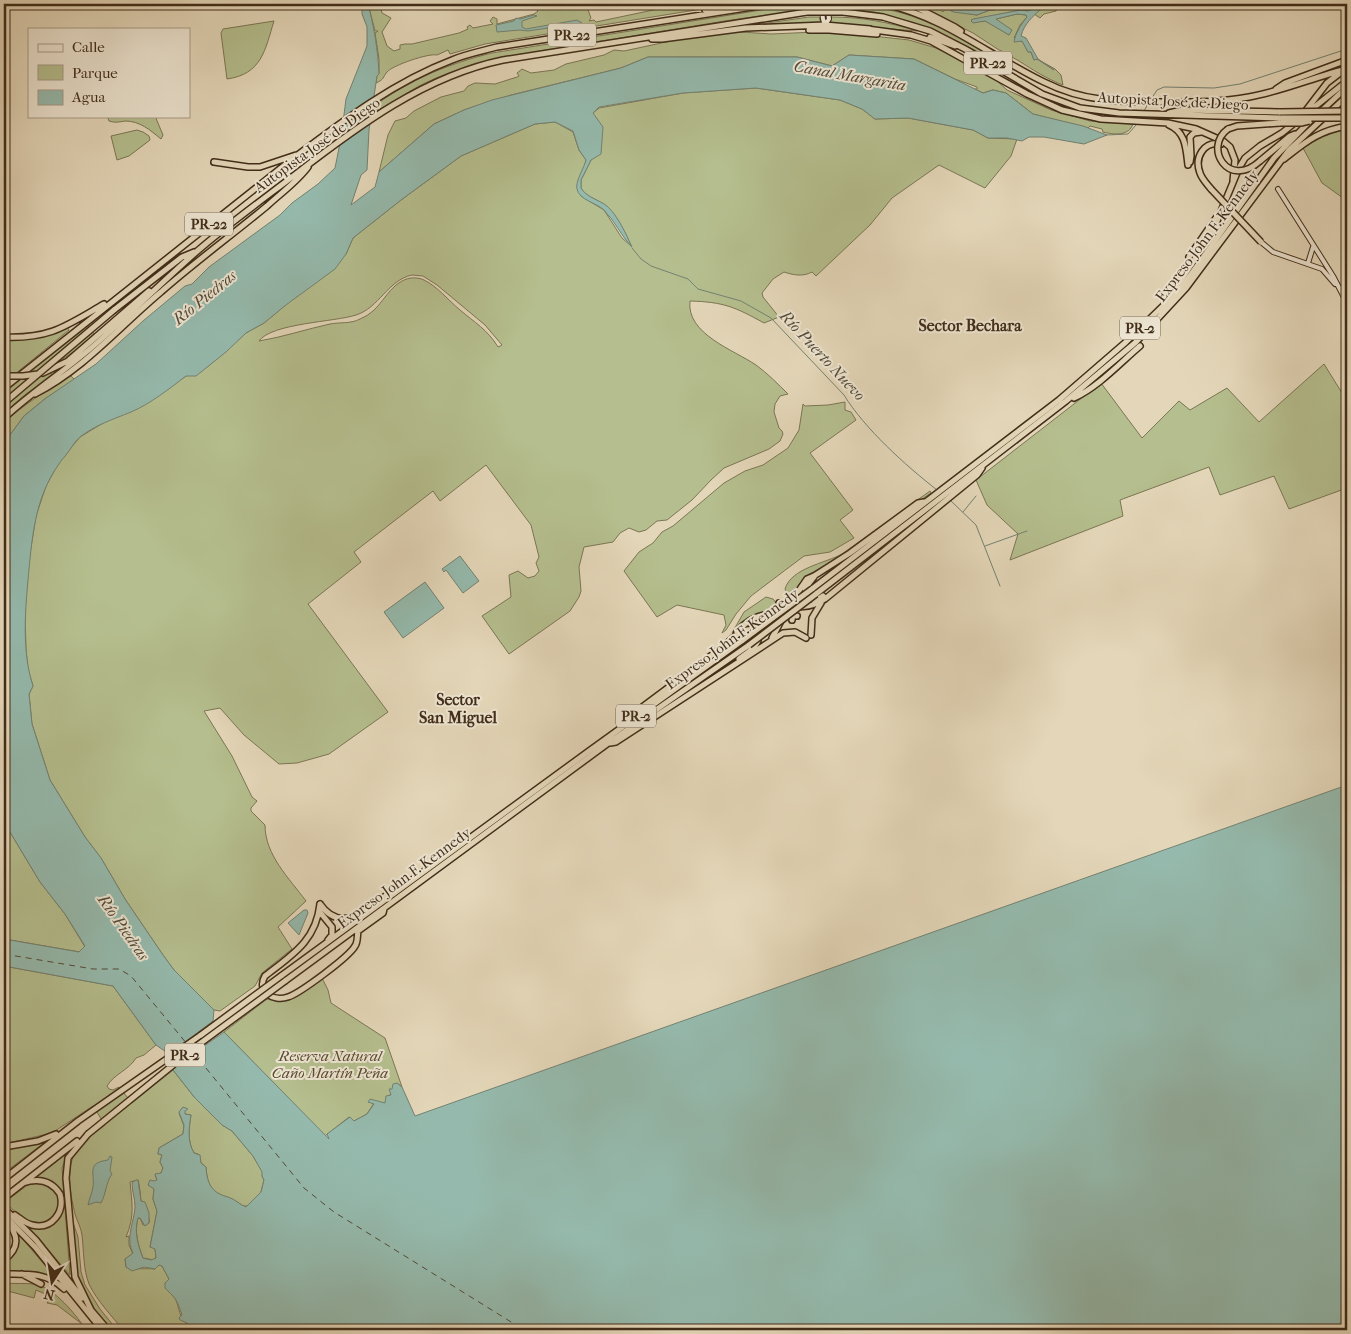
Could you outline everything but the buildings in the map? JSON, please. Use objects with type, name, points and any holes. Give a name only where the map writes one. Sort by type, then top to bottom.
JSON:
[{"type":"highway","points":[[674,18],[686,13],[737,4]]},
{"type":"highway","name":"Autopista José de Diego","points":[[4,388],[299,154],[381,96],[425,72],[446,62],[488,49],[674,18],[772,4]]},
{"type":"highway","name":"Autopista José de Diego","points":[[885,4],[930,18],[1033,77],[1062,91],[1095,100],[1138,102],[1223,101],[1270,92],[1346,69]]},
{"type":"highway","points":[[910,4],[956,27],[970,40]]},
{"type":"highway","name":"Autopista José de Diego","points":[[4,418],[44,384],[70,367],[197,251],[335,144],[376,116],[433,83],[503,60],[807,12],[844,12],[871,14],[930,31],[1058,101],[1096,111],[1280,121],[1347,118]]},
{"type":"highway","points":[[640,39],[662,40],[718,31],[826,25],[911,32],[965,49]]},
{"type":"highway","points":[[867,29],[911,35],[936,44],[1054,107],[1086,116],[1185,126],[1203,132],[1227,144],[1234,155],[1233,181]]},
{"type":"highway","points":[[718,31],[836,30],[907,38],[936,44]]},
{"type":"highway","points":[[1270,92],[1285,84],[1347,60]]},
{"type":"highway","points":[[1299,120],[1327,83],[1346,69]]},
{"type":"highway","points":[[1174,294],[1175,288],[1212,233],[1239,168],[1249,154],[1282,133],[1347,81]]},
{"type":"highway","name":"Expreso John F. Kennedy","points":[[949,491],[1102,364],[1174,294],[1200,263],[1274,158],[1347,86]]},
{"type":"highway","name":"Expreso John F. Kennedy","points":[[4,1179],[78,1121],[174,1055],[630,721],[814,591],[1066,401],[1124,353],[1160,316],[1204,265],[1276,165],[1289,150],[1347,96]]},
{"type":"highway","points":[[1162,115],[1182,110],[1347,111]]},
{"type":"highway","points":[[1280,121],[1237,126],[1228,129],[1221,135],[1218,147],[1219,156],[1223,164],[1232,170],[1242,171],[1253,167],[1290,136],[1298,133]]},
{"type":"highway","points":[[1152,122],[1171,125],[1180,133],[1187,151],[1188,165],[1191,156],[1190,137],[1194,133],[1203,132]]},
{"type":"highway","points":[[1276,165],[1314,136],[1332,128],[1347,126]]},
{"type":"highway","points":[[1234,155],[1230,149],[1222,144],[1211,144],[1202,149],[1198,159],[1198,168],[1202,178],[1211,189],[1261,242]]},
{"type":"highway","points":[[214,162],[260,167],[299,154]]},
{"type":"highway","points":[[26,399],[47,388],[86,361],[160,292],[301,176],[314,160]]},
{"type":"highway","points":[[1189,257],[1221,212]]},
{"type":"highway","points":[[4,403],[114,310],[182,257],[197,251]]},
{"type":"highway","points":[[4,376],[23,376],[43,372],[68,361],[146,292],[164,280]]},
{"type":"highway","points":[[4,338],[32,337],[61,329],[119,295]]},
{"type":"highway","points":[[1066,401],[1081,395],[1140,346]]},
{"type":"highway","points":[[729,667],[783,634],[795,632],[808,637],[812,618],[826,599],[937,500]]},
{"type":"highway","name":"Expreso John F. Kennedy","points":[[4,1198],[88,1134],[194,1048],[607,744],[749,645],[925,502],[937,500]]},
{"type":"highway","points":[[734,637],[742,626],[766,614],[784,613],[794,617],[796,595],[807,579],[872,538],[918,502],[925,502]]},
{"type":"highway","points":[[814,576],[806,587],[805,593],[812,600],[820,598],[842,584]]},
{"type":"highway","points":[[779,603],[809,607],[826,599]]},
{"type":"highway","points":[[771,641],[778,630],[786,603]]},
{"type":"highway","points":[[607,744],[616,742],[729,667],[757,645],[759,634],[752,629],[745,630],[734,637],[637,711],[630,721]]},
{"type":"highway","points":[[385,907],[383,914],[358,932],[356,945],[340,961],[300,990],[288,997],[276,999],[265,992],[262,985],[265,976],[302,948],[314,926],[320,904],[325,912],[331,916],[341,919],[350,918],[359,915],[398,886],[407,884]]},
{"type":"highway","points":[[317,950],[318,947],[331,937],[332,929],[319,911]]},
{"type":"highway","points":[[314,926],[322,922],[329,923]]},
{"type":"highway","points":[[338,942],[350,938],[356,945]]},
{"type":"highway","points":[[4,1147],[49,1137],[78,1121]]},
{"type":"highway","points":[[88,1134],[68,1158],[66,1178],[75,1277],[91,1310]]},
{"type":"highway","points":[[5,1213],[28,1224],[38,1226],[47,1225],[59,1214],[61,1197],[54,1186],[49,1182],[41,1180],[23,1183]]},
{"type":"highway","points":[[5,1213],[36,1240],[108,1330]]},
{"type":"highway","points":[[4,1260],[13,1250],[15,1240],[14,1231],[5,1220],[5,1213]]},
{"type":"highway","points":[[5,1213],[102,1330]]},
{"type":"highway","points":[[4,1274],[38,1275],[52,1279],[76,1299]]},
{"type":"highway","points":[[22,1274],[42,1284]]},
{"type":"street","points":[[821,4],[823,19],[826,25]]},
{"type":"street","points":[[826,25],[828,19],[827,4]]},
{"type":"street","points":[[1278,190],[1333,276],[1339,290]]},
{"type":"street","points":[[1261,242],[1273,252],[1322,269],[1347,303]]},
{"type":"street","points":[[1308,263],[1313,247]]},
{"type":"green space","points":[[368,4],[380,4],[382,13],[391,18],[382,32],[387,46],[394,51],[400,49],[400,45],[459,33],[468,29],[467,27],[470,25],[473,28],[493,24],[490,21],[493,17],[497,19],[497,24],[534,14],[538,11],[536,9],[539,4],[542,5],[542,8],[546,7],[546,4],[551,8],[558,4],[576,4],[577,9],[587,7],[591,18],[589,21],[594,20],[596,22],[658,9],[665,4],[671,6],[680,4],[733,4],[485,44],[450,54],[448,50],[437,55],[419,58],[396,66],[376,83],[379,74],[379,59],[375,33],[378,31],[375,31]]},
{"type":"green space","points":[[799,4],[818,4],[819,8],[731,20],[498,58],[468,66],[436,78],[377,111],[377,104],[404,87],[447,67],[492,53]]},
{"type":"green space","points":[[830,4],[870,6],[906,14],[941,28],[998,62],[947,36],[912,22],[874,12],[830,8]]},
{"type":"green space","points":[[914,4],[931,4],[930,7],[943,12],[948,4],[952,4],[951,11],[977,15],[995,10],[1000,4],[1060,4],[1056,11],[1044,14],[1040,18],[1034,14],[1041,9],[1038,7],[1028,11],[1021,10],[971,20],[973,22],[988,22],[1009,35],[1011,30],[995,21],[996,19],[1017,14],[1026,15],[1027,17],[1020,25],[1014,38],[1023,42],[1028,52],[1031,52],[1034,60],[1037,59],[1055,69],[1061,75],[1063,85],[1040,74],[973,33]]},
{"type":"green space","points":[[819,17],[821,23],[747,26]]},
{"type":"green space","points":[[831,17],[874,21],[917,31],[830,24]]},
{"type":"green space","points":[[274,21],[268,42],[255,66],[248,72],[227,79],[221,33],[223,29]]},
{"type":"green space","points":[[741,32],[771,34],[846,33],[909,40],[936,48],[957,58],[996,80],[1007,90],[1051,110],[1090,121],[1133,124],[1125,133],[1112,134],[1103,132],[1102,129],[1090,126],[1088,128],[1033,114],[1006,93],[993,90],[983,93],[974,89],[977,89],[977,87],[955,79],[914,59],[849,55],[832,66],[797,57],[648,57],[621,68],[511,95],[464,110],[434,124],[379,172],[388,135],[395,121],[406,118],[414,111],[441,97],[464,91],[468,86],[475,83],[495,84],[519,76],[517,73],[522,69],[531,73],[554,70],[566,64],[604,55],[614,50],[624,51],[680,39]]},
{"type":"green space","points":[[756,88],[840,100],[862,109],[875,119],[908,118],[973,130],[988,138],[1017,139],[1011,156],[985,188],[939,165],[892,198],[870,225],[816,276],[812,272],[798,275],[784,272],[773,279],[762,293],[779,317],[764,323],[729,306],[690,301],[691,313],[703,332],[724,347],[756,365],[788,394],[780,396],[775,404],[774,412],[783,434],[780,441],[769,449],[724,468],[692,500],[667,520],[657,521],[646,530],[639,532],[629,528],[620,533],[613,542],[584,547],[579,567],[581,591],[570,611],[509,654],[482,616],[511,597],[509,575],[518,571],[528,578],[535,576],[539,571],[536,563],[539,557],[531,525],[486,465],[440,501],[433,491],[354,552],[361,562],[308,604],[388,712],[329,754],[297,763],[279,764],[244,735],[220,708],[204,711],[232,756],[252,797],[257,801],[251,808],[251,811],[265,825],[266,836],[273,856],[306,901],[278,927],[292,949],[262,973],[255,986],[220,1011],[214,1010],[174,970],[125,899],[101,858],[85,837],[50,780],[32,724],[29,694],[33,686],[28,670],[25,609],[29,560],[36,516],[46,486],[59,462],[80,437],[108,420],[168,389],[186,376],[207,367],[246,333],[264,323],[346,254],[353,238],[461,156],[535,124],[555,122],[573,132],[579,150],[586,160],[578,181],[581,196],[604,210],[622,238],[631,246],[614,214],[603,204],[585,194],[581,188],[581,180],[591,160],[593,113],[599,108],[683,93]],"holes":[[[412,275],[423,276],[437,285],[485,325],[502,345],[498,347],[485,331],[434,286],[422,279],[413,278],[396,285],[373,311],[357,321],[330,324],[259,341],[277,330],[356,315],[371,306],[396,282]]]},
{"type":"green space","points":[[108,118],[156,118],[163,135],[161,139],[149,129],[130,121],[109,121]]},
{"type":"green space","points":[[137,130],[149,136],[150,140],[129,156],[117,160],[111,136]]},
{"type":"green space","points":[[1347,130],[1347,196],[1343,198],[1322,183],[1303,148],[1330,134]]},
{"type":"green space","points":[[87,324],[94,334],[60,361],[36,371],[37,378],[51,373],[53,376],[26,394],[4,413],[4,393]]},
{"type":"green space","points":[[68,328],[69,330],[4,383],[4,339],[42,337]]},
{"type":"green space","points":[[1324,364],[1347,401],[1347,488],[1289,509],[1274,476],[1220,495],[1209,467],[1120,500],[1123,516],[1010,560],[1018,534],[987,505],[976,480],[1101,383],[1142,438],[1179,401],[1190,410],[1227,388],[1259,422]]},
{"type":"green space","points":[[70,375],[75,380],[46,398],[24,416],[4,443],[4,424],[34,399]]},
{"type":"green space","points":[[845,402],[845,410],[851,412],[856,420],[810,453],[853,510],[840,520],[854,538],[830,552],[804,556],[751,596],[722,633],[726,625],[724,615],[677,605],[657,617],[624,571],[639,552],[653,543],[662,532],[673,526],[724,483],[745,471],[763,465],[788,448],[799,430],[803,404],[805,406],[828,405]]},
{"type":"green space","points":[[930,491],[931,493],[841,556],[808,575],[799,584],[790,598],[785,589],[794,576],[801,571],[842,554]]},
{"type":"green space","points":[[766,597],[773,599],[779,606],[773,610],[754,615],[732,633],[744,612]]},
{"type":"green space","points":[[4,822],[40,882],[65,914],[85,947],[80,952],[4,939]]},
{"type":"green space","points":[[4,966],[113,986],[156,1045],[144,1055],[136,1058],[130,1066],[114,1078],[107,1086],[109,1089],[113,1090],[119,1087],[132,1103],[173,1070],[195,1098],[222,1125],[232,1131],[253,1156],[263,1172],[264,1180],[261,1192],[248,1206],[243,1206],[218,1194],[210,1185],[206,1167],[201,1163],[198,1154],[194,1153],[190,1144],[191,1115],[185,1114],[183,1107],[179,1113],[184,1126],[183,1134],[159,1148],[158,1154],[162,1155],[160,1162],[163,1168],[161,1173],[155,1175],[157,1180],[148,1185],[154,1189],[153,1199],[157,1211],[150,1247],[155,1248],[156,1258],[154,1260],[143,1258],[137,1238],[137,1223],[138,1218],[140,1218],[143,1225],[149,1223],[149,1219],[141,1201],[138,1180],[130,1182],[132,1216],[126,1237],[129,1236],[129,1245],[133,1254],[125,1259],[126,1267],[155,1269],[159,1265],[162,1266],[169,1279],[165,1283],[167,1290],[175,1299],[181,1316],[191,1330],[123,1330],[100,1302],[89,1284],[81,1232],[73,1207],[70,1171],[73,1157],[79,1147],[105,1125],[93,1106],[52,1133],[4,1144]]},
{"type":"green space","name":"Reserva Natural Caño Martín Peña","points":[[322,978],[328,990],[331,1003],[385,1038],[402,1087],[397,1083],[385,1103],[374,1103],[367,1114],[354,1121],[349,1117],[325,1136],[224,1032],[267,999],[283,1001],[290,999],[303,993]]},
{"type":"green space","points":[[44,1143],[4,1173],[4,1150]]},
{"type":"green space","points":[[68,1152],[62,1168],[70,1275],[27,1225],[37,1228],[47,1226],[60,1216],[64,1199],[61,1191],[54,1183],[36,1176]]},
{"type":"green space","points":[[36,1182],[51,1185],[57,1190],[59,1197],[59,1204],[53,1216],[47,1221],[40,1223],[25,1220],[5,1202],[30,1183]]},
{"type":"green space","points":[[72,1220],[78,1237],[81,1272],[85,1285],[100,1309],[117,1330],[112,1330],[92,1306],[77,1278],[73,1250]]},
{"type":"green space","points":[[18,1236],[20,1236],[54,1278],[31,1272],[4,1272],[4,1263],[15,1252]]},
{"type":"green space","points":[[4,1283],[35,1284],[41,1286],[55,1294],[82,1324],[57,1305],[47,1303],[50,1296],[36,1290],[34,1298],[4,1290]]},
{"type":"water","points":[[362,4],[368,4],[377,47],[379,74],[377,76],[369,130],[367,170],[361,175],[351,205],[375,187],[379,172],[434,124],[492,100],[621,68],[648,57],[797,57],[832,66],[849,55],[914,59],[983,93],[993,90],[1006,93],[1033,114],[1083,126],[1107,135],[1084,144],[1044,137],[1029,137],[1022,141],[1007,138],[988,138],[973,130],[908,118],[875,119],[862,109],[840,100],[756,88],[683,93],[599,107],[593,113],[603,127],[601,154],[591,160],[581,180],[581,188],[586,194],[611,210],[632,247],[604,210],[578,193],[577,183],[586,160],[579,150],[573,131],[555,122],[535,124],[461,156],[353,238],[346,254],[335,269],[264,323],[246,333],[196,376],[186,376],[145,405],[98,426],[78,439],[60,463],[44,491],[33,535],[25,620],[27,660],[33,686],[29,694],[32,724],[50,780],[85,837],[101,858],[125,899],[174,970],[214,1010],[213,1021],[169,1054],[156,1045],[113,986],[4,966],[4,939],[79,952],[85,946],[65,914],[40,882],[4,822],[4,443],[24,416],[46,398],[96,364],[185,286],[192,284],[209,267],[280,215],[335,168],[346,99],[367,46],[367,27],[362,14]]},
{"type":"water","points":[[951,4],[999,4],[1001,7],[977,15],[953,12]]},
{"type":"water","points":[[1038,7],[1041,9],[1032,17],[1021,36],[1026,38],[1038,59],[1054,70],[1037,59],[1034,60],[1031,52],[1028,52],[1022,41],[1014,42],[1019,29],[1027,17],[1026,15],[1017,14],[996,19],[1012,30],[1009,35],[985,21],[973,23],[971,21],[973,19],[1021,10],[1028,11]]},
{"type":"water","points":[[534,15],[537,16],[522,21],[522,27],[526,29],[577,20],[582,23],[528,31],[497,32],[496,25],[514,21],[516,18],[520,19]]},
{"type":"water","points":[[460,556],[479,581],[463,593],[446,570],[444,572],[442,569]]},
{"type":"water","points":[[425,582],[444,608],[403,638],[384,612]]},
{"type":"water","points":[[1347,785],[1347,1330],[191,1330],[187,1323],[180,1320],[179,1318],[182,1315],[177,1302],[165,1288],[165,1283],[169,1279],[162,1266],[159,1265],[155,1269],[144,1267],[132,1271],[126,1267],[125,1259],[133,1253],[130,1242],[135,1207],[132,1183],[136,1180],[138,1180],[141,1201],[145,1202],[149,1213],[149,1223],[145,1226],[140,1218],[138,1218],[136,1228],[138,1243],[143,1258],[151,1260],[156,1258],[155,1249],[150,1247],[157,1211],[153,1199],[154,1189],[148,1185],[150,1180],[157,1180],[155,1174],[161,1173],[163,1168],[160,1162],[162,1155],[158,1154],[159,1148],[183,1134],[184,1125],[179,1112],[183,1107],[188,1109],[185,1111],[185,1114],[191,1115],[190,1144],[194,1153],[200,1155],[201,1163],[206,1167],[211,1187],[218,1193],[246,1207],[261,1192],[264,1180],[262,1172],[253,1156],[232,1131],[222,1125],[195,1098],[173,1070],[224,1032],[329,1139],[327,1134],[350,1117],[354,1121],[367,1114],[374,1104],[368,1102],[370,1099],[385,1103],[386,1096],[391,1095],[389,1089],[392,1089],[393,1084],[397,1083],[402,1087],[415,1116]]},
{"type":"water","points":[[304,910],[307,910],[308,913],[299,935],[288,923]]},
{"type":"water","points":[[110,1156],[112,1157],[110,1171],[112,1174],[103,1199],[101,1203],[96,1202],[88,1205],[93,1187],[94,1166],[101,1161],[108,1160]]},
{"type":"waterway","points":[[1150,101],[1157,90],[1164,87],[1214,88],[1240,84],[1347,49]]},
{"type":"waterway","points":[[1144,111],[1148,104]]},
{"type":"waterway","points":[[1107,135],[1128,134],[1137,124]]},
{"type":"waterway","name":"Río Puerto Nuevo","points":[[632,248],[641,259],[651,266],[688,279],[698,289],[741,301],[771,318],[844,395],[874,433],[899,458],[937,490]]},
{"type":"waterway","points":[[963,512],[976,496]]},
{"type":"waterway","name":"Río Puerto Nuevo","points":[[950,500],[976,525],[1000,586]]},
{"type":"waterway","points":[[985,546],[1027,531]]},
{"type":"ferry route","points":[[4,954],[93,969],[119,969],[131,976],[187,1044]]},
{"type":"ferry route","points":[[192,1051],[304,1188],[334,1212],[524,1330]]},
{"type":"district","name":"Sector Bechara","points":[[970,325]]},
{"type":"district","name":"Sector San Miguel","points":[[458,708]]},
{"type":"water label","name":"Canal Margarita","points":[[850,75]]},
{"type":"water label","name":"Río Piedras","points":[[204,297]]},
{"type":"water label","name":"Río Piedras","points":[[124,927]]}]
